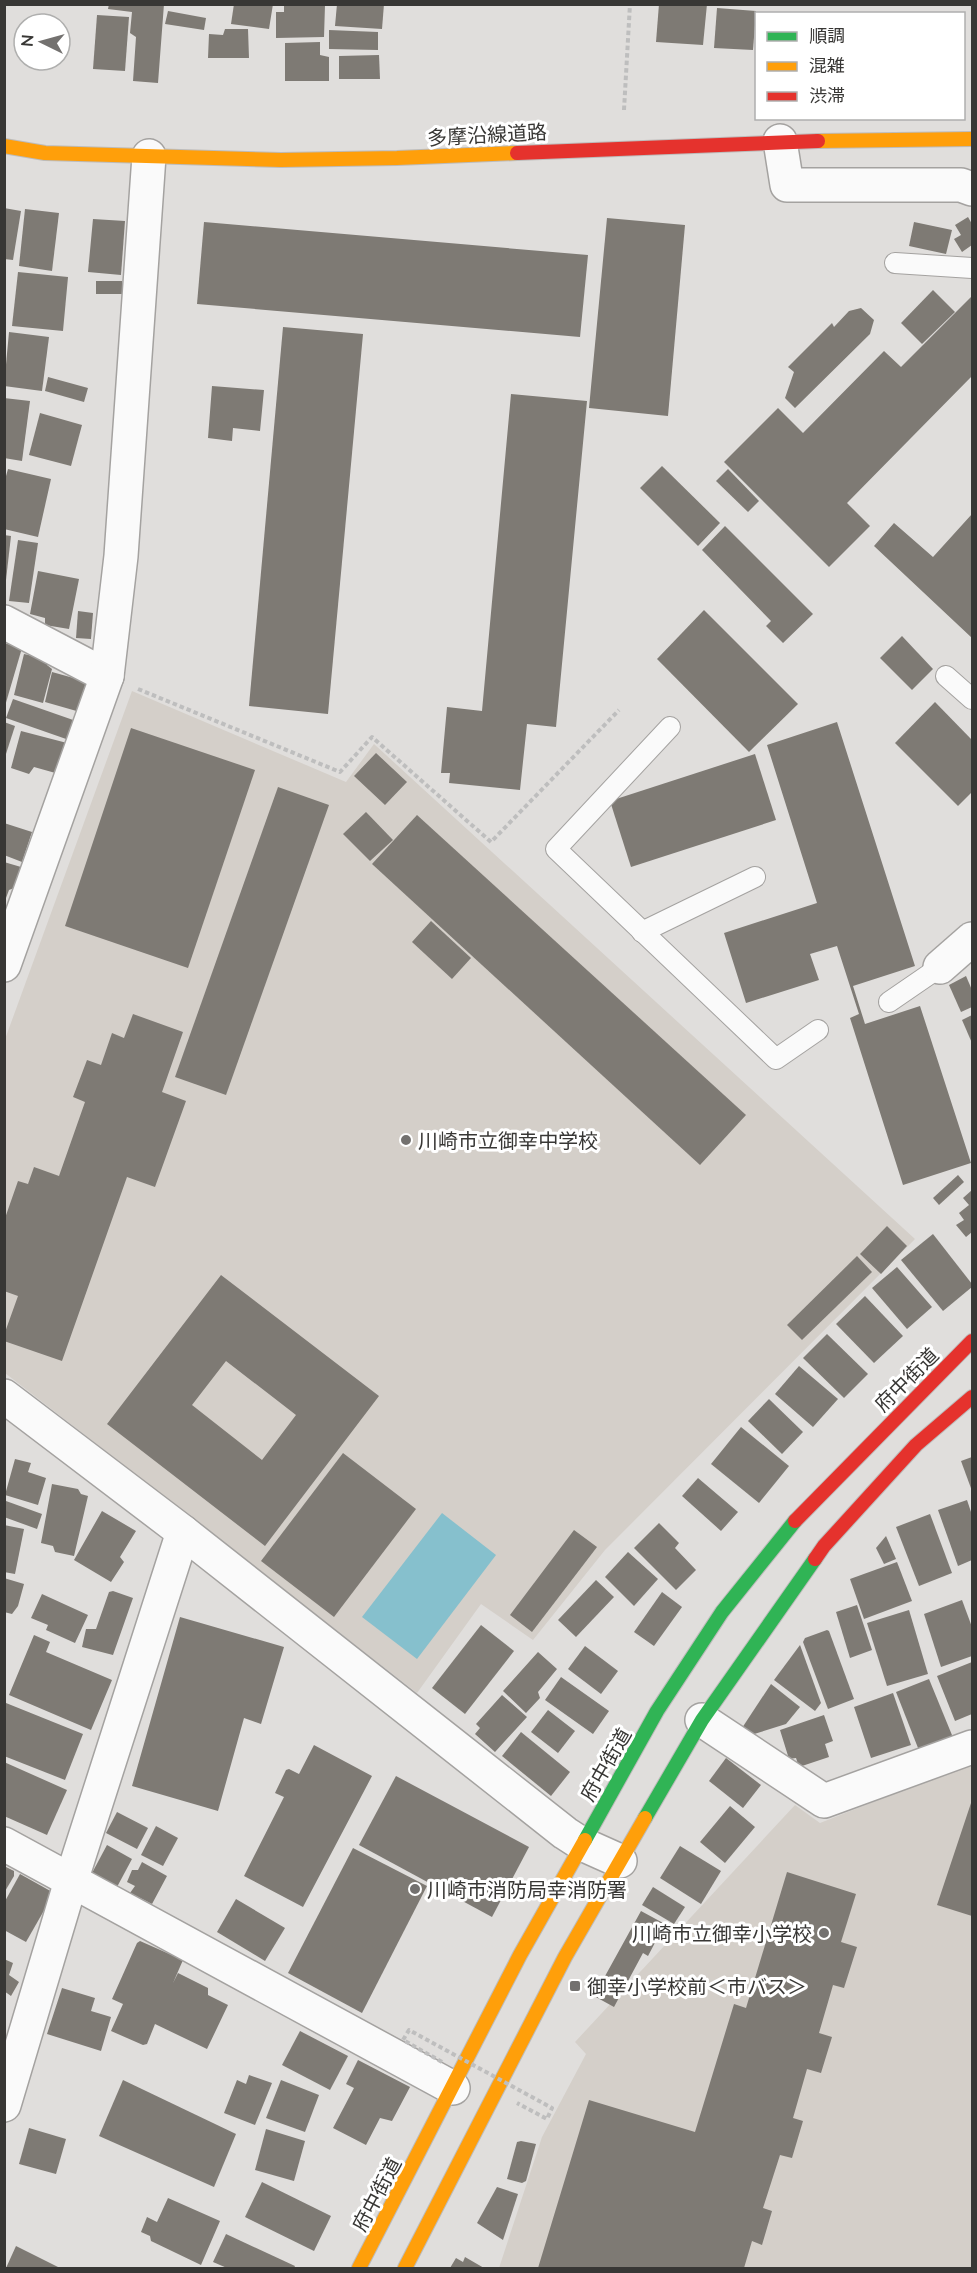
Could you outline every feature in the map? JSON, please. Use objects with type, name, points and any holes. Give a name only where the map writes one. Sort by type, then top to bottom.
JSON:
[{"type":"main road","name":"多摩沿線道路","points":[[4,146],[45,153],[281,160],[397,158],[780,141],[972,139]]},
{"type":"main road","name":"府中街道","points":[[358,2268],[448,2075],[520,1955],[657,1711],[722,1612],[800,1514],[972,1341]]},
{"type":"main road","points":[[405,2268],[566,1957],[702,1720],[824,1546],[916,1445],[972,1397]]},
{"type":"street","points":[[780,141],[787,185],[961,185],[972,189]]},
{"type":"street","points":[[4,965],[107,676],[121,556],[149,156]]},
{"type":"street","points":[[4,622],[107,676]]},
{"type":"street","points":[[939,967],[972,939]]},
{"type":"street","points":[[4,1396],[183,1532],[555,1826],[582,1844],[620,1860]]},
{"type":"street","points":[[4,2105],[71,1881],[183,1532]]},
{"type":"street","points":[[702,1720],[824,1801],[972,1747]]},
{"type":"street","points":[[4,1844],[71,1881],[448,2075]]},
{"type":"lane","points":[[896,263],[972,268]]},
{"type":"lane","points":[[946,676],[972,699]]},
{"type":"lane","points":[[670,727],[556,849],[776,1059],[818,1030]]},
{"type":"lane","points":[[642,932],[755,877]]},
{"type":"lane","points":[[889,1002],[939,967]]},
{"type":"path","points":[[624,110],[630,4]]},
{"type":"path","points":[[107,676],[340,772],[372,737],[491,842],[619,710]]},
{"type":"path","points":[[448,2075],[403,2040],[410,2030],[552,2108],[547,2119],[518,2103]]},
{"type":"shaded area","name":"川崎市立御幸中学校","points":[[132,691],[346,782],[374,744],[915,1239],[605,1550],[533,1640],[481,1604],[417,1693],[5,1373],[4,1042]]},
{"type":"shaded area","name":"川崎市立御幸小学校","points":[[972,1763],[972,2268],[499,2268],[542,2137],[586,2054],[575,2042],[795,1805],[820,1823]]},
{"type":"water","points":[[442,1513],[496,1555],[417,1659],[362,1617]]},
{"type":"building","points":[[109,4],[164,4],[158,83],[133,81],[136,37],[130,33],[132,12],[108,9]]},
{"type":"building","points":[[234,4],[273,4],[269,29],[231,24]]},
{"type":"building","points":[[337,4],[384,4],[382,29],[335,26]]},
{"type":"building","points":[[659,4],[707,4],[703,45],[656,42]]},
{"type":"building","points":[[284,5],[325,5],[324,37],[276,38],[276,12],[284,12]]},
{"type":"building","points":[[717,8],[756,11],[753,50],[714,48]]},
{"type":"building","points":[[168,11],[206,18],[204,30],[165,24]]},
{"type":"building","points":[[97,15],[129,17],[125,71],[93,69]]},
{"type":"building","points":[[225,29],[248,29],[249,58],[208,58],[209,34],[223,35]]},
{"type":"building","points":[[329,30],[378,32],[378,50],[329,49]]},
{"type":"building","points":[[320,42],[320,55],[329,57],[329,81],[285,81],[285,43]]},
{"type":"building","points":[[379,55],[380,79],[339,79],[339,56]]},
{"type":"building","points":[[4,208],[21,211],[13,260],[4,259]]},
{"type":"building","points":[[25,209],[59,213],[52,271],[19,266]]},
{"type":"building","points":[[968,217],[972,224],[972,245],[962,252],[954,239],[961,235],[955,225]]},
{"type":"building","points":[[607,218],[685,225],[668,416],[589,408]]},
{"type":"building","points":[[93,219],[125,221],[121,275],[88,272]]},
{"type":"building","points":[[204,222],[588,255],[580,337],[197,304]]},
{"type":"building","points":[[914,222],[952,230],[946,254],[909,246]]},
{"type":"building","points":[[18,272],[68,277],[63,331],[12,326]]},
{"type":"building","points":[[96,281],[122,281],[122,294],[96,294]]},
{"type":"building","points":[[933,290],[955,312],[922,344],[901,323]]},
{"type":"building","points":[[972,296],[972,376],[847,503],[870,526],[829,567],[724,462],[778,408],[803,433],[884,351],[901,367]]},
{"type":"building","points":[[861,308],[874,320],[870,334],[795,408],[785,398],[794,372],[788,367],[832,323],[834,327],[849,311]]},
{"type":"building","points":[[283,327],[363,334],[328,714],[249,706]]},
{"type":"building","points":[[9,332],[49,337],[42,391],[4,386]]},
{"type":"building","points":[[48,377],[88,388],[84,402],[45,391]]},
{"type":"building","points":[[212,386],[264,390],[260,431],[233,428],[232,441],[208,438]]},
{"type":"building","points":[[511,394],[587,401],[556,727],[527,724],[520,790],[449,783],[450,773],[441,773],[447,707],[482,711]]},
{"type":"building","points":[[4,398],[30,401],[22,461],[4,458]]},
{"type":"building","points":[[40,413],[82,425],[71,466],[29,455]]},
{"type":"building","points":[[662,466],[720,523],[698,546],[640,488]]},
{"type":"building","points":[[8,469],[51,479],[38,537],[4,529],[4,483]]},
{"type":"building","points":[[728,469],[759,501],[748,512],[716,481]]},
{"type":"building","points":[[972,514],[972,638],[874,546],[894,523],[933,557]]},
{"type":"building","points":[[725,526],[813,614],[783,643],[766,626],[771,621],[702,550]]},
{"type":"building","points":[[4,535],[11,536],[6,580],[4,580]]},
{"type":"building","points":[[18,540],[38,543],[29,603],[9,601]]},
{"type":"building","points":[[38,571],[79,579],[69,629],[45,625],[45,618],[30,614]]},
{"type":"building","points":[[704,610],[798,704],[749,752],[657,659]]},
{"type":"building","points":[[78,611],[93,613],[91,639],[76,638]]},
{"type":"building","points":[[902,636],[933,669],[912,690],[880,658]]},
{"type":"building","points":[[4,643],[22,648],[5,706],[4,705]]},
{"type":"building","points":[[24,654],[47,659],[47,665],[52,669],[43,703],[14,695]]},
{"type":"building","points":[[52,672],[88,682],[80,712],[45,702]]},
{"type":"building","points":[[13,699],[76,721],[69,740],[6,718]]},
{"type":"building","points":[[935,702],[972,740],[972,792],[958,806],[895,743]]},
{"type":"building","points":[[4,722],[15,726],[5,757],[4,757]]},
{"type":"building","points":[[837,722],[915,966],[853,986],[865,1024],[920,1006],[971,1163],[903,1185],[850,1018],[859,1014],[837,946],[810,954],[819,980],[746,1003],[724,933],[817,903],[767,745]]},
{"type":"building","points":[[131,728],[255,770],[188,968],[65,926]]},
{"type":"building","points":[[21,731],[67,743],[59,774],[34,767],[29,774],[11,768]]},
{"type":"building","points":[[376,753],[407,782],[385,805],[354,776]]},
{"type":"building","points":[[755,754],[776,820],[631,867],[610,801]]},
{"type":"building","points":[[278,787],[329,805],[226,1095],[175,1077]]},
{"type":"building","points":[[366,812],[393,840],[370,861],[343,834]]},
{"type":"building","points":[[417,815],[746,1115],[700,1165],[372,864]]},
{"type":"building","points":[[4,823],[32,832],[22,862],[4,855]]},
{"type":"building","points":[[4,862],[21,867],[14,888],[9,890],[6,898],[4,897]]},
{"type":"building","points":[[431,921],[471,958],[452,979],[412,942]]},
{"type":"building","points":[[966,976],[972,990],[972,1007],[961,1012],[949,985]]},
{"type":"building","points":[[133,1014],[183,1032],[162,1092],[186,1101],[155,1187],[127,1177],[62,1361],[4,1341],[18,1296],[4,1291],[4,1221],[18,1181],[28,1184],[34,1167],[59,1176],[85,1102],[73,1097],[87,1060],[101,1065],[112,1033],[124,1038]]},
{"type":"building","points":[[972,1015],[972,1043],[962,1020]]},
{"type":"building","points":[[958,1175],[964,1182],[939,1205],[933,1198]]},
{"type":"building","points":[[972,1190],[972,1232],[966,1237],[956,1225],[964,1220],[959,1213],[969,1205],[963,1198]]},
{"type":"building","points":[[887,1226],[907,1246],[881,1274],[860,1254]]},
{"type":"building","points":[[933,1234],[972,1284],[972,1287],[943,1311],[901,1260]]},
{"type":"building","points":[[857,1256],[872,1272],[802,1340],[787,1325]]},
{"type":"building","points":[[897,1267],[932,1307],[907,1329],[872,1288]]},
{"type":"building","points":[[221,1275],[379,1396],[265,1546],[107,1424]],"holes":[[[226,1361],[296,1415],[262,1460],[192,1405]]]},
{"type":"building","points":[[865,1296],[903,1336],[874,1363],[836,1324]]},
{"type":"building","points":[[827,1334],[868,1374],[844,1398],[803,1358]]},
{"type":"building","points":[[799,1366],[838,1399],[813,1427],[775,1394]]},
{"type":"building","points":[[769,1399],[803,1432],[782,1454],[748,1421]]},
{"type":"building","points":[[741,1427],[789,1466],[759,1503],[711,1464]]},
{"type":"building","points":[[343,1453],[416,1509],[334,1617],[261,1561]]},
{"type":"building","points":[[972,1457],[972,1491],[961,1461]]},
{"type":"building","points":[[15,1459],[31,1463],[28,1472],[46,1478],[38,1505],[5,1495]]},
{"type":"building","points":[[698,1478],[738,1512],[721,1531],[682,1496]]},
{"type":"building","points":[[52,1484],[78,1489],[81,1494],[88,1496],[74,1556],[55,1552],[53,1546],[41,1543]]},
{"type":"building","points":[[967,1500],[972,1515],[972,1560],[958,1566],[938,1510]]},
{"type":"building","points":[[6,1501],[42,1514],[37,1529],[4,1517]]},
{"type":"building","points":[[102,1511],[136,1531],[120,1557],[124,1562],[111,1582],[74,1560]]},
{"type":"building","points":[[930,1514],[952,1573],[919,1586],[896,1527]]},
{"type":"building","points":[[659,1523],[679,1543],[675,1548],[696,1570],[676,1590],[634,1548]]},
{"type":"building","points":[[4,1525],[24,1529],[15,1574],[4,1572]]},
{"type":"building","points":[[574,1530],[597,1547],[532,1632],[510,1615]]},
{"type":"building","points":[[886,1536],[896,1559],[884,1564],[876,1548]]},
{"type":"building","points":[[628,1552],[658,1579],[634,1606],[605,1577]]},
{"type":"building","points":[[897,1562],[912,1601],[864,1619],[850,1579]]},
{"type":"building","points":[[4,1578],[24,1584],[18,1606],[12,1614],[4,1612]]},
{"type":"building","points":[[596,1580],[614,1597],[576,1637],[558,1620]]},
{"type":"building","points":[[113,1591],[133,1598],[113,1655],[82,1647],[86,1629],[96,1629],[109,1592]]},
{"type":"building","points":[[662,1592],[682,1607],[654,1646],[634,1632]]},
{"type":"building","points":[[42,1594],[88,1615],[75,1643],[46,1630],[48,1625],[31,1618]]},
{"type":"building","points":[[962,1600],[972,1627],[972,1656],[941,1667],[924,1614]]},
{"type":"building","points":[[857,1605],[872,1650],[850,1658],[836,1612]]},
{"type":"building","points":[[909,1610],[928,1674],[887,1686],[867,1623]]},
{"type":"building","points":[[180,1617],[284,1647],[261,1724],[244,1718],[218,1811],[132,1786]]},
{"type":"building","points":[[481,1625],[514,1651],[465,1714],[432,1688]]},
{"type":"building","points":[[827,1630],[854,1699],[828,1709],[803,1642],[805,1638]]},
{"type":"building","points":[[34,1635],[50,1642],[46,1652],[112,1680],[91,1730],[9,1695]]},
{"type":"building","points":[[800,1645],[821,1703],[815,1711],[774,1680]]},
{"type":"building","points":[[585,1646],[618,1671],[601,1694],[568,1669]]},
{"type":"building","points":[[538,1652],[557,1669],[538,1692],[540,1698],[526,1713],[503,1691]]},
{"type":"building","points":[[972,1662],[972,1714],[955,1721],[937,1676]]},
{"type":"building","points":[[561,1677],[609,1711],[593,1734],[545,1700]]},
{"type":"building","points":[[929,1679],[954,1740],[920,1753],[896,1692]]},
{"type":"building","points":[[771,1684],[800,1707],[786,1724],[751,1735],[742,1728]]},
{"type":"building","points":[[893,1693],[911,1745],[871,1758],[854,1707]]},
{"type":"building","points":[[502,1695],[527,1717],[495,1752],[475,1734],[480,1728],[476,1724]]},
{"type":"building","points":[[6,1703],[83,1734],[65,1780],[4,1756]]},
{"type":"building","points":[[548,1710],[575,1731],[558,1753],[531,1732]]},
{"type":"building","points":[[824,1715],[833,1741],[825,1744],[829,1757],[799,1767],[796,1758],[789,1759],[780,1730]]},
{"type":"building","points":[[521,1732],[570,1772],[551,1796],[502,1756]]},
{"type":"building","points":[[314,1745],[372,1776],[303,1907],[244,1876],[284,1797],[275,1793],[286,1770],[289,1769],[299,1774]]},
{"type":"building","points":[[726,1758],[761,1785],[743,1808],[709,1781]]},
{"type":"building","points":[[4,1762],[67,1790],[47,1835],[4,1816]]},
{"type":"building","points":[[396,1776],[529,1847],[492,1917],[359,1845]]},
{"type":"building","points":[[972,1800],[972,1916],[937,1905]]},
{"type":"building","points":[[730,1806],[755,1827],[725,1863],[700,1842]]},
{"type":"building","points":[[117,1812],[148,1828],[137,1849],[106,1833]]},
{"type":"building","points":[[156,1826],[178,1838],[163,1866],[141,1855]]},
{"type":"building","points":[[107,1845],[132,1859],[117,1887],[92,1873]]},
{"type":"building","points":[[680,1846],[721,1871],[701,1904],[660,1878]]},
{"type":"building","points":[[353,1848],[427,1886],[362,2013],[288,1973]]},
{"type":"building","points":[[142,1862],[167,1876],[152,1904],[130,1893],[135,1886],[127,1882],[132,1870],[138,1870]]},
{"type":"building","points":[[4,1866],[14,1871],[14,1876],[4,1893]]},
{"type":"building","points":[[787,1872],[856,1894],[841,1942],[857,1947],[844,1988],[833,1985],[819,2033],[832,2037],[821,2073],[807,2069],[793,2118],[803,2121],[792,2158],[780,2155],[763,2208],[772,2211],[762,2245],[752,2241],[744,2268],[538,2268],[589,2100],[695,2132],[734,2004],[746,2008]]},
{"type":"building","points":[[20,1874],[54,1893],[26,1942],[4,1930],[4,1903]]},
{"type":"building","points":[[653,1887],[685,1907],[674,1924],[642,1905]]},
{"type":"building","points":[[236,1899],[285,1928],[265,1961],[217,1932]]},
{"type":"building","points":[[641,1911],[676,1930],[665,1941],[658,1937],[648,1956],[643,1953],[614,2007],[594,1996]]},
{"type":"building","points":[[140,1941],[183,1960],[173,1983],[178,1973],[208,1988],[208,1995],[228,2005],[207,2049],[155,2024],[147,2044],[143,2045],[111,2031],[123,2004],[112,1999],[137,1943]]},
{"type":"building","points":[[4,1959],[13,1963],[9,1975],[19,1982],[11,1996],[4,1991]]},
{"type":"building","points":[[62,1988],[95,1998],[91,2011],[111,2017],[101,2051],[47,2034]]},
{"type":"building","points":[[300,2031],[348,2056],[330,2090],[282,2065]]},
{"type":"building","points":[[358,2060],[410,2087],[392,2121],[380,2118],[366,2145],[333,2128],[354,2088],[346,2084]]},
{"type":"building","points":[[249,2075],[272,2083],[255,2125],[224,2113],[237,2080],[246,2084]]},
{"type":"building","points":[[123,2080],[236,2134],[214,2187],[99,2136]]},
{"type":"building","points":[[281,2080],[319,2095],[305,2132],[266,2118]]},
{"type":"building","points":[[29,2128],[66,2139],[56,2174],[19,2164]]},
{"type":"building","points":[[266,2129],[305,2141],[294,2181],[255,2170]]},
{"type":"building","points":[[517,2142],[536,2144],[526,2181],[522,2183],[507,2179]]},
{"type":"building","points":[[262,2182],[331,2216],[314,2251],[245,2217]]},
{"type":"building","points":[[497,2187],[518,2194],[503,2240],[477,2223]]},
{"type":"building","points":[[168,2198],[220,2221],[201,2265],[151,2241],[150,2236],[141,2232],[147,2217],[157,2222]]},
{"type":"building","points":[[226,2234],[295,2266],[294,2268],[227,2268],[213,2262]]},
{"type":"building","points":[[16,2246],[60,2268],[6,2268]]},
{"type":"building","points":[[465,2257],[484,2268],[450,2268],[456,2258],[463,2262]]},
{"type":"traffic: fast","points":[[585,1840],[657,1711],[722,1612],[795,1521]]},
{"type":"traffic: fast","points":[[645,1818],[702,1720],[815,1559]]},
{"type":"traffic: slow","points":[[818,141],[972,139]]},
{"type":"traffic: slow","points":[[4,146],[45,153],[281,160],[517,153]]},
{"type":"traffic: slow","points":[[405,2268],[565,1957],[645,1818]]},
{"type":"traffic: slow","points":[[359,2268],[520,1955],[585,1840]]},
{"type":"traffic: jam","points":[[517,153],[818,141]]},
{"type":"traffic: jam","points":[[795,1521],[972,1341]]},
{"type":"traffic: jam","points":[[815,1559],[824,1546],[916,1445],[972,1397]]},
{"type":"place","name":"川崎市立御幸中学校","points":[[406,1140]]},
{"type":"place","name":"川崎市消防局幸消防署","points":[[415,1889]]},
{"type":"place","name":"川崎市立御幸小学校","points":[[824,1933]]},
{"type":"place","name":"御幸小学校前＜市バス＞","points":[[575,1986]]}]
